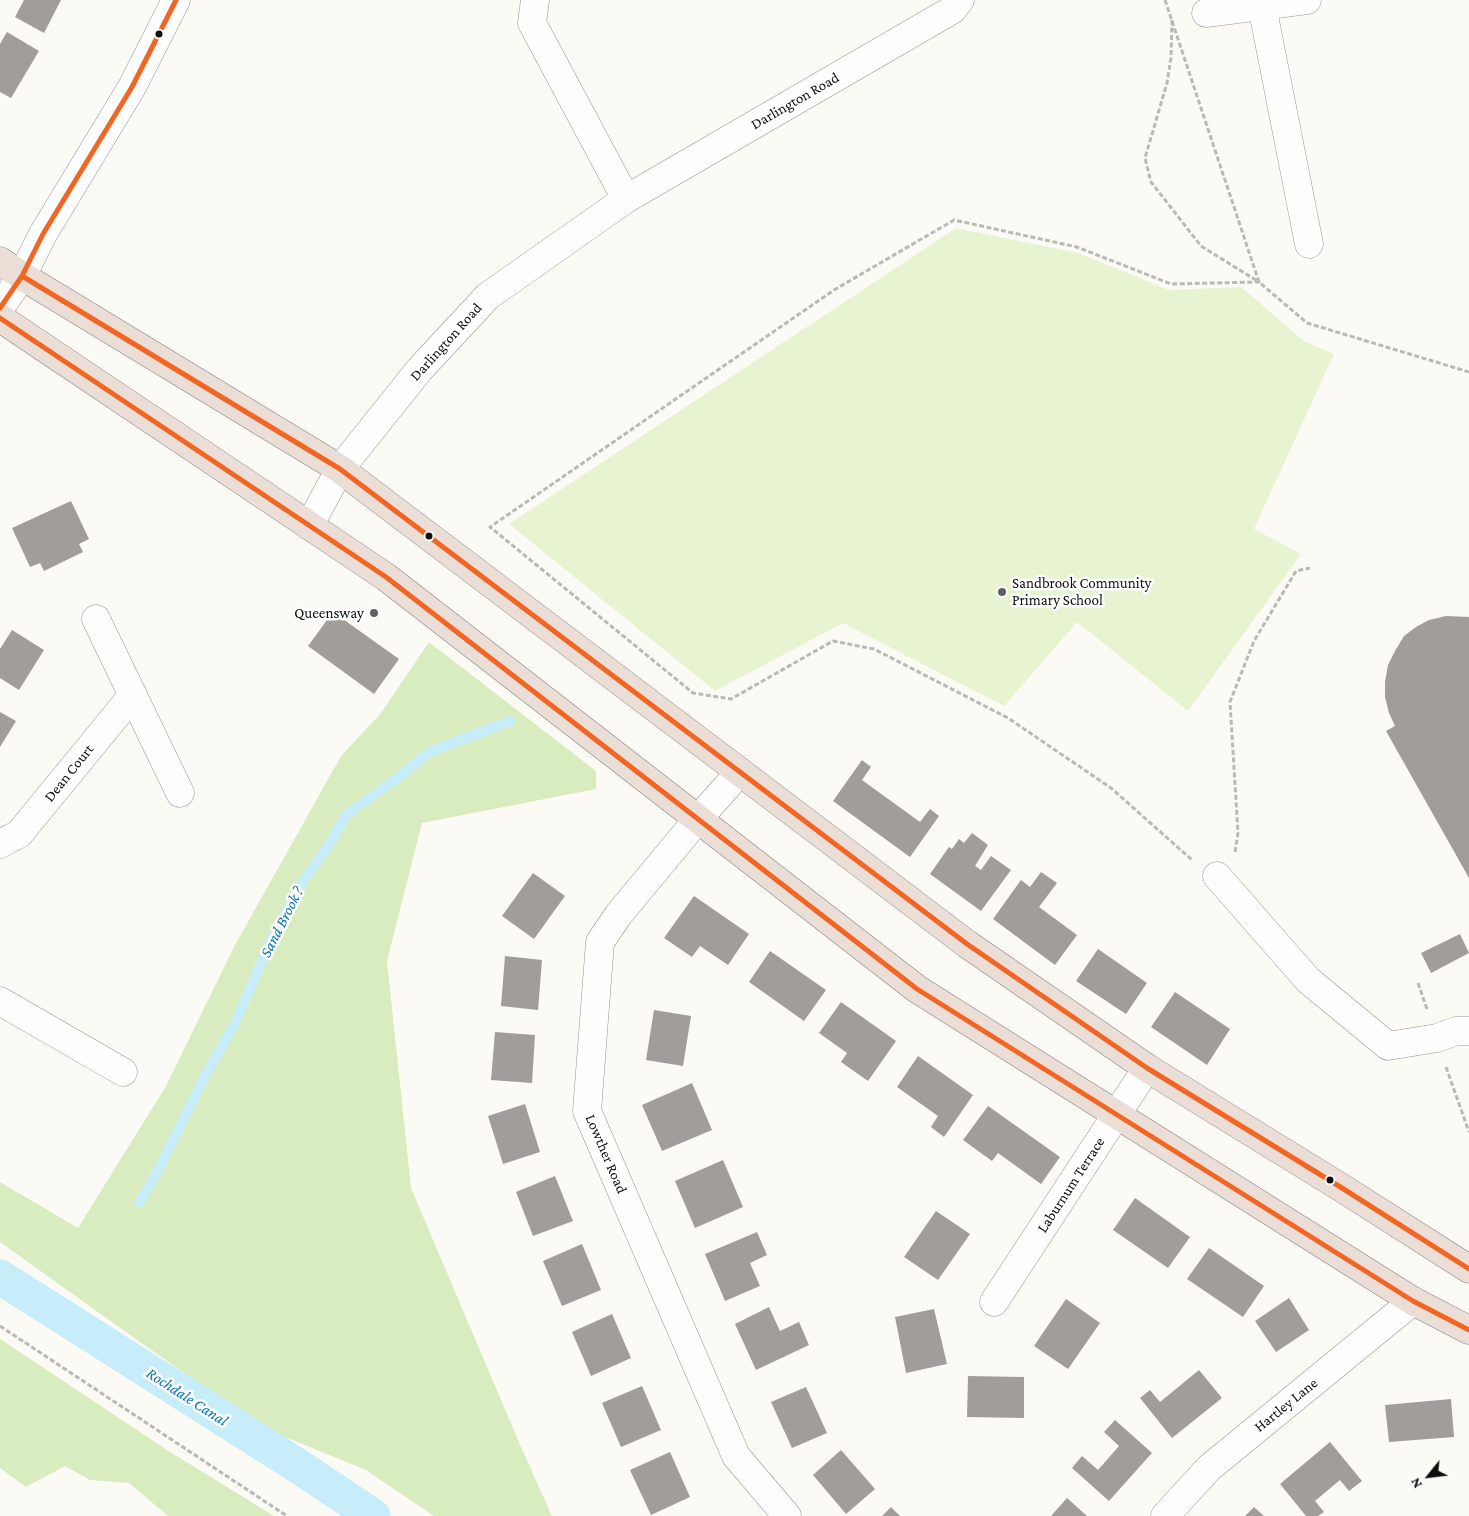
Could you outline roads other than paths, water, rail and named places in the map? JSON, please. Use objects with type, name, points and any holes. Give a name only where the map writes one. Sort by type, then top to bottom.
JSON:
[{"type":"highway","points":[[11,269],[340,469],[967,944],[1147,1068],[1466,1263]]},
{"type":"highway","points":[[0,318],[386,577],[917,989],[1413,1301],[1469,1330]]},
{"type":"street","points":[[0,308],[11,269],[43,234],[132,87],[176,0]]},
{"type":"street","points":[[535,0],[532,23],[626,199]]},
{"type":"street","name":"Darlington Road","points":[[310,526],[340,469],[420,369],[488,296],[626,199],[952,10],[960,0]]},
{"type":"street","points":[[1206,13],[1307,0]]},
{"type":"street","points":[[1262,6],[1309,244]]},
{"type":"street","points":[[96,619],[180,793]]},
{"type":"street","name":"Dean Court","points":[[0,844],[19,834],[133,695]]},
{"type":"street","name":"Lowther Road","points":[[740,772],[619,914],[600,942],[587,1111],[736,1456],[787,1516]]},
{"type":"street","points":[[1216,876],[1308,980],[1388,1046],[1437,1038],[1456,1031],[1469,1031]]},
{"type":"street","points":[[0,1001],[123,1072]]},
{"type":"street","name":"Laburnum Terrace","points":[[994,1302],[1147,1068]]},
{"type":"street","name":"Hartley Lane","points":[[1165,1516],[1209,1468],[1413,1301]]},
{"type":"waterway","name":"Sand Brook ?","points":[[139,1203],[158,1170],[205,1076],[235,1023],[274,933],[305,878],[326,849],[347,814],[429,752],[510,721]]},
{"type":"waterway","name":"Rochdale Canal","points":[[0,1277],[298,1466],[373,1516]]},
{"type":"place","name":"Sandbrook Community Primary School","points":[[1002,592]]},
{"type":"place","name":"Queensway","points":[[374,613]]}]
